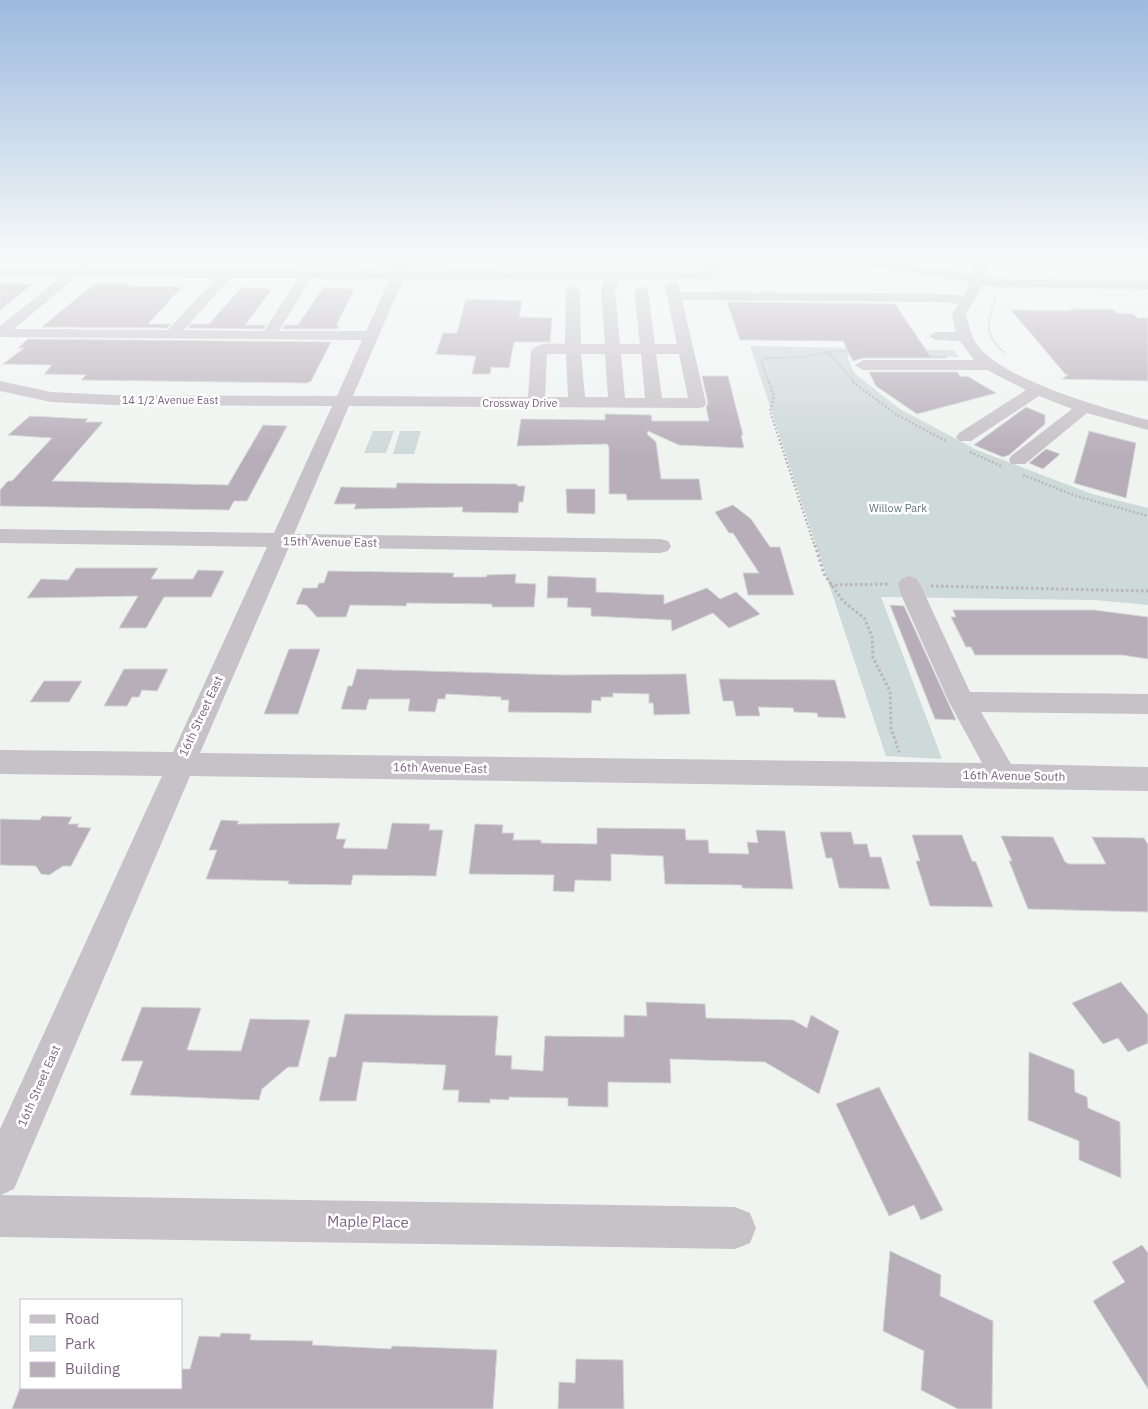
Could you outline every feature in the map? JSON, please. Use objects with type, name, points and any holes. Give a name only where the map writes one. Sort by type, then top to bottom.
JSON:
[{"type":"street","points":[[0,333],[11,324]]},
{"type":"street","points":[[172,334],[181,324]]},
{"type":"street","points":[[269,335],[274,324]]},
{"type":"street","name":"16th Street East","points":[[0,1175],[179,765],[378,324]]},
{"type":"street","points":[[573,324],[577,403]]},
{"type":"street","points":[[611,324],[617,403]]},
{"type":"street","points":[[645,324],[654,403]]},
{"type":"street","points":[[536,403],[539,351],[546,348],[686,348],[680,324]]},
{"type":"street","points":[[961,324],[964,338],[974,351],[990,366],[1037,390],[1083,408],[1148,425]]},
{"type":"street","points":[[0,333],[373,336]]},
{"type":"street","points":[[936,336],[964,338]]},
{"type":"street","name":"Crossway Drive","points":[[342,402],[698,403],[686,348]]},
{"type":"street","points":[[863,365],[990,366]]},
{"type":"street","name":"14 1/2 Avenue East","points":[[0,386],[51,397],[114,400],[342,402]]},
{"type":"street","points":[[965,437],[1037,390]]},
{"type":"street","points":[[1018,460],[1083,408]]},
{"type":"street","name":"15th Avenue East","points":[[0,536],[660,546]]},
{"type":"street","points":[[909,584],[913,597],[962,702],[1004,776]]},
{"type":"street","points":[[962,702],[1148,704]]},
{"type":"street","name":"16th Avenue East","points":[[0,762],[880,774]]},
{"type":"street","name":"16th Avenue South","points":[[880,774],[1148,779]]},
{"type":"street","name":"Maple Place","points":[[0,1216],[735,1228]]},
{"type":"path","points":[[988,324],[987,328],[994,342],[1010,356]]},
{"type":"path","points":[[828,352],[761,361],[774,397],[770,411],[824,574],[842,601],[865,619],[872,637],[873,658],[890,691],[891,728],[907,774]]},
{"type":"path","points":[[830,585],[909,584],[934,587],[1148,591]]},
{"type":"green space","name":"Willow Park","points":[[750,346],[954,350],[959,357],[847,356],[854,373],[900,409],[977,450],[1092,494],[1148,508],[1148,605],[1095,600],[881,597],[942,759],[886,756]]},
{"type":"green space","points":[[373,431],[394,431],[386,453],[364,453]]},
{"type":"green space","points":[[400,431],[421,431],[414,454],[393,454]]},
{"type":"building","points":[[46,324],[171,324],[167,328],[42,327]]},
{"type":"building","points":[[191,324],[266,325],[263,329],[188,328]]},
{"type":"building","points":[[337,324],[336,326],[339,326],[337,329],[282,329],[285,325]]},
{"type":"building","points":[[459,324],[552,324],[550,342],[514,342],[509,368],[491,367],[490,374],[472,374],[476,356],[436,354],[443,333],[457,333]]},
{"type":"building","points":[[734,324],[908,324],[930,356],[946,356],[947,358],[863,358],[853,361],[843,341],[740,340]]},
{"type":"building","points":[[1023,324],[1148,324],[1148,381],[1062,379],[1069,374],[1066,375]]},
{"type":"building","points":[[28,339],[331,342],[311,381],[307,383],[81,380],[86,375],[44,374],[52,365],[3,364],[24,348],[18,348]]},
{"type":"building","points":[[869,372],[957,372],[961,377],[967,376],[996,393],[917,414],[876,386]]},
{"type":"building","points":[[702,376],[728,376],[743,435],[741,435],[744,448],[679,445],[648,431],[647,434],[656,442],[661,479],[699,479],[702,500],[627,500],[626,494],[609,494],[609,447],[607,444],[517,446],[521,419],[605,420],[605,414],[651,415],[652,421],[709,421],[706,407],[708,403]]},
{"type":"building","points":[[1026,407],[1045,415],[1045,424],[1009,455],[1003,457],[974,445]]},
{"type":"building","points":[[30,416],[88,419],[85,422],[103,422],[52,481],[228,485],[263,425],[287,426],[247,501],[234,501],[229,510],[0,506],[0,490],[8,481],[12,481],[52,438],[8,435]]},
{"type":"building","points":[[1089,431],[1136,443],[1126,498],[1074,483]]},
{"type":"building","points":[[1046,449],[1060,454],[1043,469],[1029,463]]},
{"type":"building","points":[[397,483],[517,484],[517,486],[525,486],[523,502],[519,502],[518,513],[462,512],[463,507],[354,509],[356,504],[334,504],[341,487],[396,488]]},
{"type":"building","points":[[566,489],[595,489],[595,514],[567,513]]},
{"type":"building","points":[[733,505],[751,519],[770,547],[780,547],[794,595],[748,595],[743,573],[759,573],[733,533],[729,533],[715,512]]},
{"type":"building","points":[[76,568],[158,568],[151,579],[193,579],[198,570],[224,571],[211,597],[164,597],[146,628],[119,628],[138,596],[27,598],[41,579],[68,580]]},
{"type":"building","points":[[328,571],[454,573],[453,577],[486,577],[487,575],[516,574],[515,583],[536,584],[534,607],[492,607],[492,604],[407,603],[406,606],[350,605],[346,617],[317,617],[306,605],[296,604],[303,588],[317,588],[319,583],[324,583]]},
{"type":"building","points":[[548,576],[596,578],[596,592],[664,595],[664,604],[707,588],[720,599],[736,592],[760,614],[729,628],[713,613],[672,631],[671,620],[591,616],[591,608],[567,607],[568,598],[547,598]]},
{"type":"building","points":[[890,605],[904,606],[956,720],[935,719]]},
{"type":"building","points":[[953,610],[1094,610],[1148,617],[1148,659],[1122,655],[975,655],[971,647],[966,647],[951,617],[956,617]]},
{"type":"building","points":[[289,649],[320,649],[298,714],[264,714]]},
{"type":"building","points":[[124,669],[168,669],[157,691],[142,690],[139,697],[132,697],[127,706],[104,706]]},
{"type":"building","points":[[357,669],[562,675],[686,674],[690,714],[654,715],[653,703],[649,703],[649,694],[613,693],[613,697],[601,697],[601,701],[592,700],[591,713],[508,712],[509,700],[501,700],[501,697],[446,694],[445,699],[438,699],[435,712],[408,711],[410,699],[369,699],[366,710],[341,709],[348,686],[352,686]]},
{"type":"building","points":[[719,679],[835,680],[846,718],[818,717],[817,713],[794,712],[793,708],[758,707],[760,716],[736,716],[733,701],[723,701]]},
{"type":"building","points":[[44,681],[82,681],[69,702],[30,702]]},
{"type":"building","points":[[42,816],[72,817],[68,824],[79,824],[77,827],[91,828],[71,866],[63,866],[49,875],[41,874],[36,866],[0,865],[0,819],[40,820]]},
{"type":"building","points":[[221,820],[239,821],[237,824],[340,823],[336,839],[346,839],[343,848],[387,849],[392,823],[430,824],[429,830],[443,830],[436,876],[353,875],[351,885],[288,884],[289,881],[206,879],[217,850],[209,850]]},
{"type":"building","points":[[475,824],[503,825],[502,833],[514,833],[513,840],[541,840],[541,843],[597,844],[597,828],[685,829],[686,840],[708,840],[709,853],[749,854],[747,842],[758,843],[756,830],[785,831],[793,889],[742,888],[742,885],[665,884],[663,856],[611,854],[611,881],[575,880],[574,892],[553,891],[554,875],[469,874]]},
{"type":"building","points":[[820,832],[851,832],[854,844],[867,844],[870,857],[881,857],[890,889],[839,888],[832,858],[826,858]]},
{"type":"building","points":[[912,835],[962,835],[972,861],[976,862],[993,907],[930,906],[916,861],[920,861]]},
{"type":"building","points":[[1001,836],[1053,837],[1065,862],[1069,864],[1106,864],[1092,837],[1144,838],[1148,845],[1148,912],[1028,909],[1009,861],[1012,861]]},
{"type":"building","points":[[1121,982],[1148,1015],[1148,1043],[1128,1052],[1118,1038],[1103,1044],[1072,1003]]},
{"type":"building","points":[[646,1002],[705,1004],[706,1018],[793,1020],[807,1028],[811,1015],[839,1031],[819,1094],[765,1062],[670,1059],[671,1083],[608,1082],[608,1107],[568,1106],[568,1098],[509,1097],[509,1100],[490,1099],[490,1103],[458,1102],[459,1090],[443,1090],[446,1065],[363,1062],[356,1101],[319,1101],[329,1057],[336,1057],[345,1014],[498,1016],[495,1055],[512,1056],[511,1069],[543,1071],[545,1036],[624,1037],[624,1015],[647,1016]]},
{"type":"building","points":[[142,1007],[201,1008],[187,1050],[241,1051],[250,1019],[310,1020],[298,1067],[288,1067],[262,1089],[259,1100],[130,1095],[143,1061],[121,1061]]},
{"type":"building","points":[[1029,1052],[1074,1070],[1075,1092],[1087,1097],[1088,1108],[1120,1122],[1121,1178],[1079,1160],[1079,1141],[1028,1120]]},
{"type":"building","points":[[879,1087],[943,1210],[921,1220],[914,1205],[889,1216],[836,1104]]},
{"type":"building","points":[[1142,1245],[1148,1253],[1148,1389],[1093,1301],[1125,1282],[1112,1262]]},
{"type":"building","points":[[890,1251],[941,1275],[940,1296],[993,1321],[992,1409],[958,1409],[921,1390],[924,1351],[883,1331]]},
{"type":"building","points":[[221,1333],[251,1334],[250,1340],[313,1341],[312,1345],[391,1349],[392,1346],[497,1350],[493,1409],[12,1409],[20,1388],[182,1389],[182,1369],[190,1369],[199,1336],[220,1337]]},
{"type":"building","points":[[576,1359],[623,1360],[624,1409],[558,1409],[559,1382],[575,1383]]}]
